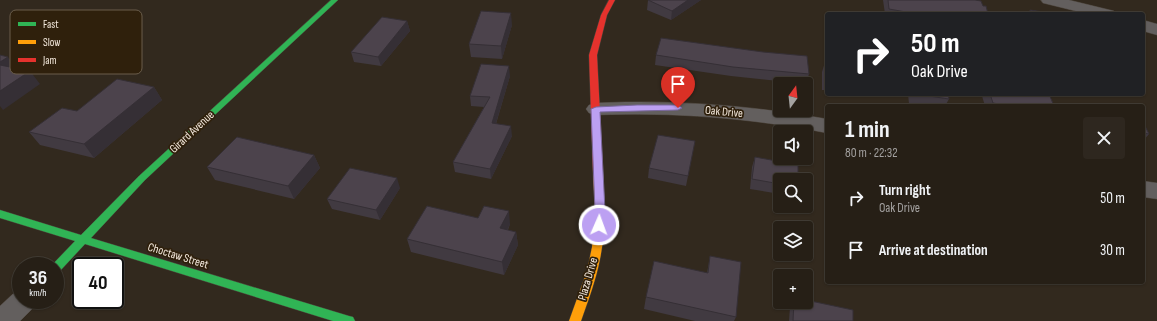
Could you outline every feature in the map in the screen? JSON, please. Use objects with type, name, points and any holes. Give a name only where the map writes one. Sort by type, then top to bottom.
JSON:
[{"type":"street","name":"Girard Avenue","points":[[64,260],[85,240],[142,178],[335,0]]},
{"type":"street","name":"Plaza Drive","points":[[575,321],[592,271],[598,239],[600,211],[594,56],[604,15],[612,0]]},
{"type":"street","points":[[1049,0],[1100,12]]},
{"type":"street","points":[[1145,26],[1157,30]]},
{"type":"street","name":"Oak Drive","points":[[596,109],[637,107],[678,108],[764,116],[825,126]]},
{"type":"street","points":[[1145,189],[1157,191]]},
{"type":"street","name":"Choctaw Street","points":[[0,214],[349,321]]},
{"type":"street","points":[[2,321],[15,309]]},
{"type":"building","points":[[648,0],[688,0],[672,11]]},
{"type":"building","points":[[888,0],[975,0],[981,1],[983,6],[986,6],[988,12],[906,12],[889,9]]},
{"type":"building","points":[[1030,10],[1044,12],[1030,12]]},
{"type":"building","points":[[481,11],[511,13],[501,46],[469,44]]},
{"type":"building","points":[[382,17],[407,21],[378,57],[351,52]]},
{"type":"building","points":[[661,38],[763,52],[807,56],[809,74],[733,67],[656,55]]},
{"type":"building","points":[[0,55],[8,57],[0,62]]},
{"type":"building","points":[[481,64],[509,66],[492,123],[511,126],[490,169],[453,162],[490,97],[470,96]]},
{"type":"building","points":[[0,65],[10,67],[10,74],[26,74],[0,91]]},
{"type":"building","points":[[117,79],[154,87],[84,144],[29,132],[62,108],[77,111]]},
{"type":"building","points":[[929,96],[948,96],[949,99]]},
{"type":"building","points":[[991,96],[1050,96],[1053,104],[999,104],[993,103]]},
{"type":"building","points":[[1145,126],[1149,134],[1145,133]]},
{"type":"building","points":[[658,135],[695,141],[688,176],[649,168]]},
{"type":"building","points":[[237,137],[314,155],[288,186],[207,167]]},
{"type":"building","points":[[755,157],[773,160],[773,165],[798,165],[798,173],[773,173],[773,183],[752,179]]},
{"type":"building","points":[[350,168],[397,178],[376,210],[327,199]]},
{"type":"building","points":[[427,206],[478,218],[484,206],[509,211],[500,228],[516,232],[502,262],[407,239]]},
{"type":"building","points":[[710,256],[741,262],[736,317],[646,297],[654,261],[708,273]]},
{"type":"building","points":[[813,301],[853,310],[853,321],[793,321],[794,309],[813,309]]},
{"type":"traffic: fast","points":[[64,260],[142,178],[335,0]]},
{"type":"traffic: fast","points":[[0,214],[349,321]]},
{"type":"traffic: slow","points":[[575,321],[592,271],[597,247],[599,210],[598,173]]},
{"type":"traffic: jam","points":[[598,173],[593,55],[604,15],[612,0]]},
{"type":"route","points":[[599,225],[600,211],[596,109],[637,107],[678,108]]}]
